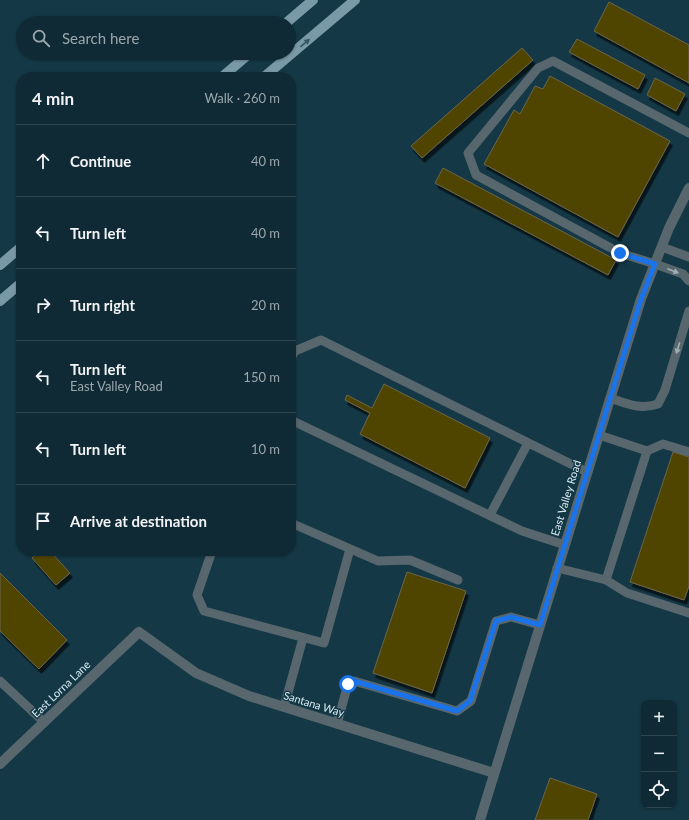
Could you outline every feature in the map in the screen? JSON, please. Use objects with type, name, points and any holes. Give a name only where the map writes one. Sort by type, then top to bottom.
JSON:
[{"type":"main road","points":[[294,16],[313,0]]},
{"type":"main road","points":[[296,50],[355,0]]},
{"type":"main road","points":[[228,72],[242,60]]},
{"type":"main road","points":[[270,72],[284,60]]},
{"type":"main road","points":[[0,265],[16,251]]},
{"type":"main road","points":[[0,301],[16,287]]},
{"type":"street","name":"East Valley Road","points":[[480,820],[641,299],[669,228],[689,188]]},
{"type":"street","name":"Santana Way","points":[[139,632],[196,672],[249,696],[494,773]]},
{"type":"street","name":"East Lorna Lane","points":[[0,764],[139,632]]},
{"type":"lane","points":[[689,133],[553,61],[538,68],[468,153],[476,175],[620,253],[683,274],[689,281]]},
{"type":"lane","points":[[662,247],[689,257]]},
{"type":"lane","points":[[610,398],[637,407],[648,407],[658,404],[665,390],[689,311]]},
{"type":"lane","points":[[296,351],[321,340],[587,472]]},
{"type":"lane","points":[[296,422],[522,531],[565,545]]},
{"type":"lane","points":[[598,435],[647,451],[663,444],[689,452]]},
{"type":"lane","points":[[490,515],[528,443]]},
{"type":"lane","points":[[606,580],[647,451]]},
{"type":"lane","points":[[296,525],[378,561],[410,560],[458,580]]},
{"type":"lane","points":[[210,556],[197,595],[204,611],[324,643],[350,549]]},
{"type":"lane","points":[[558,568],[606,580],[627,593],[689,612]]},
{"type":"lane","points":[[337,724],[348,684],[354,681],[457,711],[470,701],[496,621],[511,617],[540,625]]},
{"type":"lane","points":[[284,707],[303,638]]},
{"type":"lane","points":[[0,681],[44,722]]},
{"type":"building","points":[[609,2],[689,45],[689,83],[594,31]]},
{"type":"building","points":[[577,39],[645,75],[638,89],[569,52]]},
{"type":"building","points":[[522,48],[533,60],[422,158],[411,146]]},
{"type":"building","points":[[550,76],[670,141],[618,237],[484,164],[514,110],[520,114],[535,86],[543,89]]},
{"type":"building","points":[[655,78],[685,94],[676,111],[647,95]]},
{"type":"building","points":[[443,168],[616,260],[608,275],[435,183]]},
{"type":"building","points":[[384,384],[490,438],[465,488],[360,434],[370,413],[345,400],[347,395],[372,408]]},
{"type":"building","points":[[673,452],[689,457],[689,586],[684,600],[630,582]]},
{"type":"building","points":[[34,556],[55,556],[70,573],[56,585],[32,558]]},
{"type":"building","points":[[407,572],[466,591],[432,693],[373,673]]},
{"type":"building","points":[[0,573],[67,640],[39,669],[0,631]]},
{"type":"building","points":[[550,778],[597,794],[588,820],[535,820]]},
{"type":"route","points":[[348,684],[354,681],[457,711],[470,701],[496,621],[511,617],[540,625],[641,299],[655,264],[620,253]]}]
